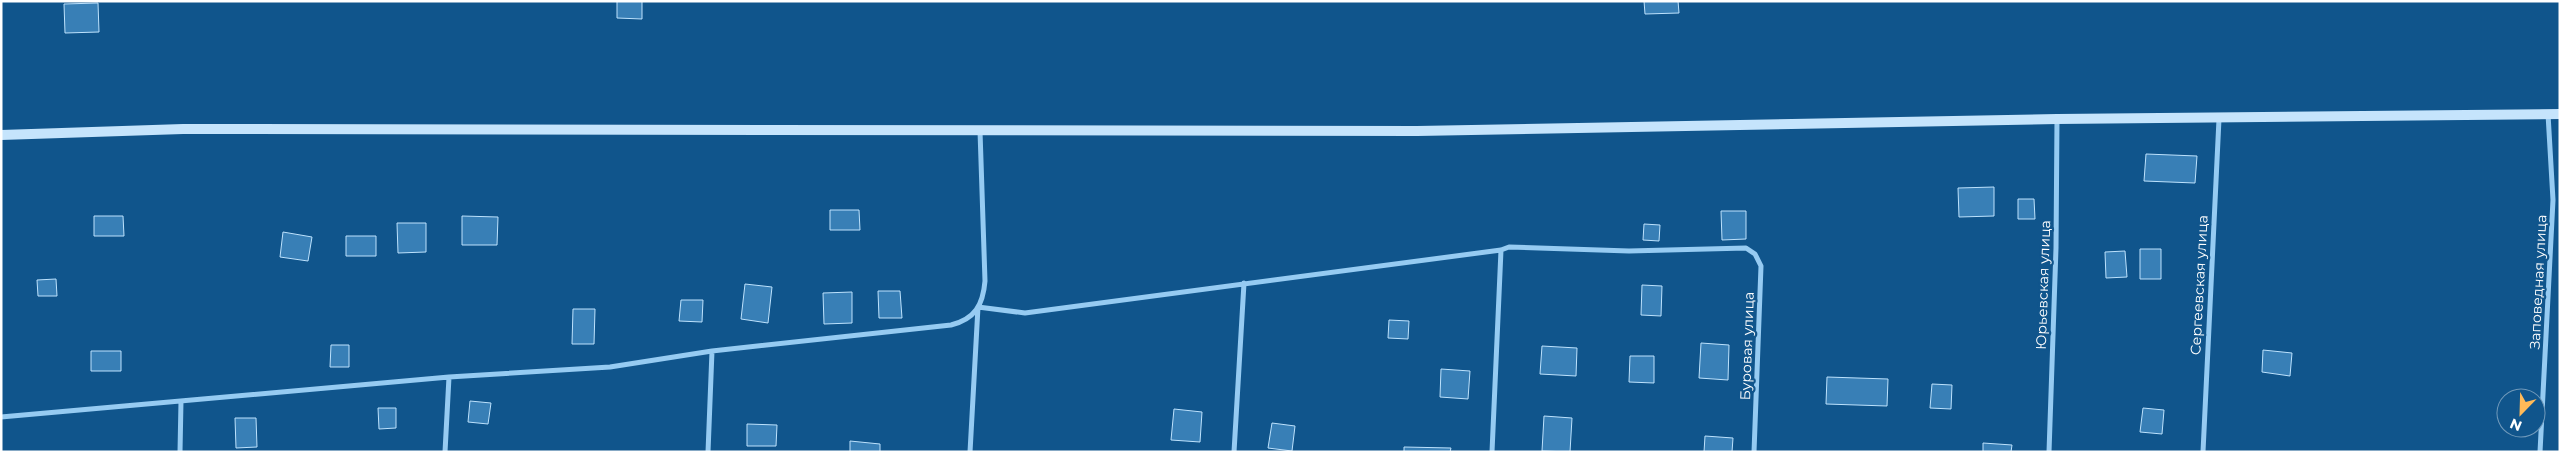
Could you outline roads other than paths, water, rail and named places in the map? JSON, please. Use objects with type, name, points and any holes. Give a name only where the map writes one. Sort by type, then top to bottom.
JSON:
[{"type":"main road","points":[[1,136],[183,129],[1417,131],[2057,119],[2219,119],[2560,114]]},
{"type":"street","name":"Заповедная улица","points":[[2540,452],[2553,200],[2548,114]]},
{"type":"street","name":"Юрьевская улица","points":[[2048,452],[2056,248],[2057,119]]},
{"type":"street","name":"Сергеевская улица","points":[[2203,452],[2219,119]]},
{"type":"street","points":[[1,417],[449,378],[610,367],[712,351],[951,325],[967,321],[983,299],[985,281],[980,131]]},
{"type":"street","name":"Буровая улица","points":[[1501,250],[1509,247],[1629,251],[1746,248],[1755,254],[1761,266],[1754,452]]},
{"type":"street","points":[[978,307],[1025,313],[1501,250],[1492,452]]},
{"type":"street","points":[[1234,452],[1244,284]]},
{"type":"street","points":[[970,452],[978,307]]},
{"type":"street","points":[[708,452],[712,351]]},
{"type":"street","points":[[445,452],[449,378]]},
{"type":"street","points":[[180,452],[181,401]]}]
